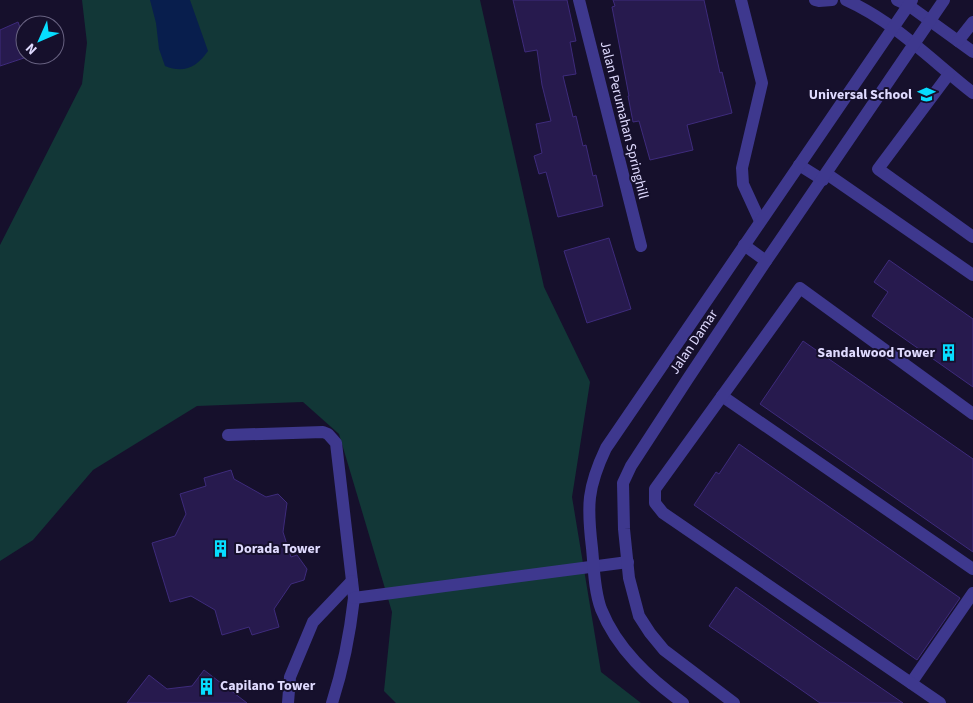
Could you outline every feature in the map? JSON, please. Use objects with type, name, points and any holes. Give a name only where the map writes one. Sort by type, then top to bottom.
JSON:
[{"type":"street","name":"Jalan Perumahan Springhill","points":[[579,0],[641,246]]},
{"type":"street","points":[[741,0],[762,83],[742,168],[743,184],[760,221]]},
{"type":"street","points":[[815,0],[832,0]]},
{"type":"street","points":[[846,0],[861,7],[914,43],[973,93]]},
{"type":"street","name":"Jalan Damar","points":[[734,703],[664,650],[650,634],[639,616],[629,578],[622,483],[631,466],[766,261],[944,0]]},
{"type":"street","points":[[906,2],[973,52]]},
{"type":"street","name":"Jalan Damar","points":[[683,703],[643,671],[612,630],[601,608],[594,565],[588,506],[591,484],[606,448],[893,28],[906,2]]},
{"type":"street","points":[[958,41],[973,22]]},
{"type":"street","points":[[949,74],[878,169],[973,237]]},
{"type":"street","points":[[799,165],[824,177],[973,275]]},
{"type":"street","points":[[744,245],[766,261]]},
{"type":"street","points":[[940,703],[663,513],[655,502],[655,489],[800,288],[973,414]]},
{"type":"street","points":[[722,396],[973,569]]},
{"type":"street","points":[[228,435],[324,432],[333,438],[336,444],[354,598],[340,680],[332,703]]},
{"type":"street","points":[[354,598],[628,562]]},
{"type":"street","points":[[288,703],[290,678],[313,622],[352,582]]},
{"type":"street","points":[[911,683],[973,593]]},
{"type":"green space","points":[[82,0],[480,0],[544,287],[590,382],[572,497],[601,672],[641,703],[396,703],[384,691],[392,612],[339,434],[303,402],[197,406],[93,470],[33,540],[0,561],[0,245],[82,84],[87,43]]},
{"type":"water","points":[[150,0],[190,0],[208,51],[195,65],[184,69],[165,66],[159,49],[156,23]]},
{"type":"building","points":[[513,0],[567,0],[576,41],[570,42],[576,74],[563,76],[573,117],[576,116],[583,146],[586,145],[593,176],[596,175],[603,206],[558,217],[546,172],[539,174],[534,156],[542,153],[536,124],[551,121],[542,85],[537,50],[525,52]]},
{"type":"building","points":[[613,0],[704,0],[720,73],[722,72],[732,113],[687,125],[693,150],[650,160],[639,121],[633,122],[612,7],[615,6]]},
{"type":"building","points":[[15,23],[15,61],[0,66],[0,30]]},
{"type":"building","points":[[609,238],[631,309],[587,323],[564,251]]},
{"type":"building","name":"Sandalwood Tower","points":[[889,260],[973,319],[973,387],[872,316],[888,292],[874,282]]},
{"type":"building","points":[[803,341],[973,459],[973,552],[760,404]]},
{"type":"building","points":[[739,444],[960,598],[917,660],[694,505],[716,472],[719,474]]},
{"type":"building","name":"Dorada Tower","points":[[231,470],[234,479],[266,497],[278,494],[287,503],[283,532],[291,557],[297,555],[307,569],[304,580],[291,584],[274,609],[279,627],[252,635],[249,627],[222,635],[215,610],[191,596],[170,602],[152,543],[175,536],[186,514],[180,494],[206,486],[204,478]]},
{"type":"building","points":[[736,587],[903,703],[820,703],[709,626]]},
{"type":"building","name":"Capilano Tower","points":[[204,670],[247,703],[127,703],[149,675],[167,689],[192,686]]},
{"type":"place","name":"Universal School","points":[[926,95]]},
{"type":"place","name":"Sandalwood Tower","points":[[949,353]]},
{"type":"place","name":"Dorada Tower","points":[[221,549]]},
{"type":"place","name":"Capilano Tower","points":[[206,686]]}]
